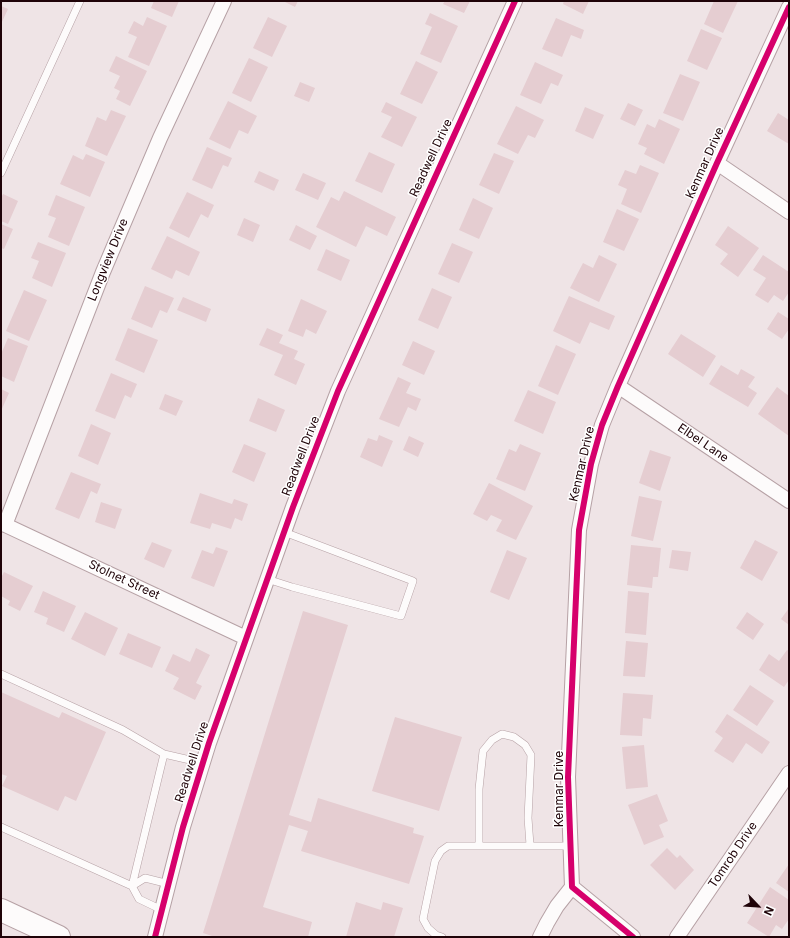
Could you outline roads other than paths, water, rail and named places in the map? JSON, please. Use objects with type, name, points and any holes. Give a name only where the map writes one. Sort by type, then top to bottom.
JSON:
[{"type":"main road","points":[[1,910],[59,937]]},
{"type":"street","name":"Longview Drive","points":[[3,524],[103,272],[160,138],[224,1]]},
{"type":"street","name":"Readwell Drive","points":[[155,937],[183,827],[203,763],[284,532],[338,391],[515,1]]},
{"type":"street","name":"Kenmar Drive","points":[[572,887],[568,777],[579,530],[591,464],[602,425],[618,386],[717,163],[789,7]]},
{"type":"street","points":[[717,163],[789,212]]},
{"type":"street","name":"Elbel Lane","points":[[618,386],[789,501]]},
{"type":"street","name":"Stolnet Street","points":[[3,524],[246,638]]},
{"type":"street","name":"Tomrob Drive","points":[[677,937],[789,773]]},
{"type":"street","points":[[540,937],[551,917],[572,887],[629,936]]},
{"type":"lane","points":[[1,173],[80,1]]},
{"type":"lane","points":[[268,579],[292,587],[401,616],[411,588],[413,582],[284,532]]},
{"type":"lane","points":[[1,674],[123,730],[164,754],[203,763]]},
{"type":"lane","points":[[479,846],[479,789],[483,751],[492,740],[502,734],[514,736],[524,745],[531,755],[528,818],[530,846]]},
{"type":"lane","points":[[132,886],[164,754]]},
{"type":"lane","points":[[1,827],[132,886],[139,899],[162,910]]},
{"type":"lane","points":[[442,937],[436,935],[428,928],[423,919],[435,861],[441,851],[448,846],[571,846]]},
{"type":"lane","points":[[132,886],[145,878],[169,884]]}]
